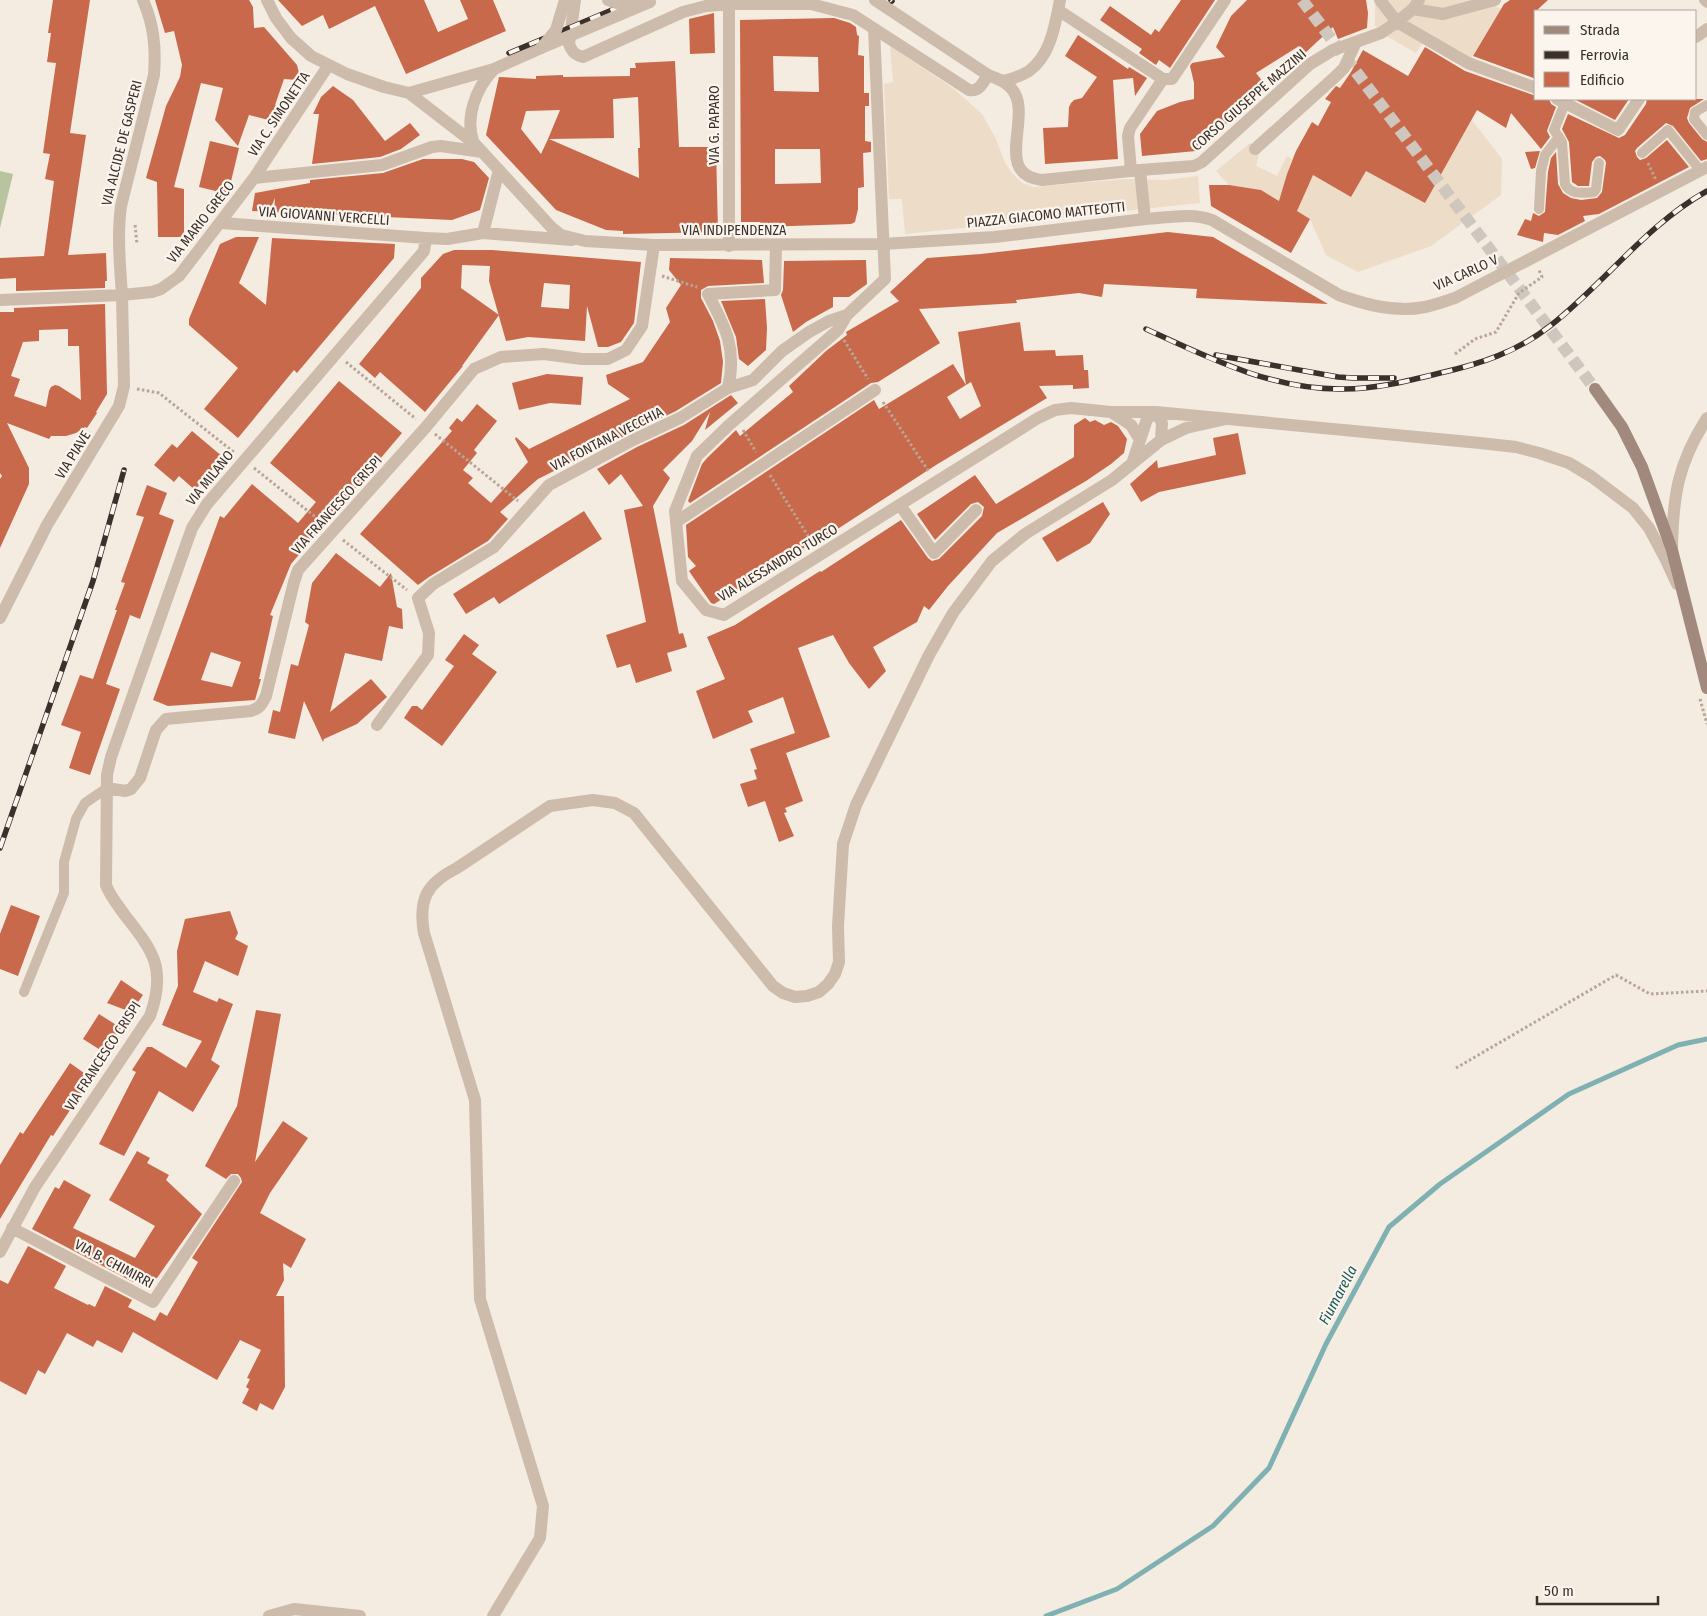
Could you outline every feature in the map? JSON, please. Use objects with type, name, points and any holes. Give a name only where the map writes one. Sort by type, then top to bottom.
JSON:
[{"type":"main road","points":[[1595,390],[1622,427],[1642,467],[1672,550],[1703,692]]},
{"type":"street","name":"VIA ALCIDE DE GASPERI","points":[[122,295],[118,234],[120,219],[154,75],[156,59],[154,30],[150,14],[143,0]]},
{"type":"street","points":[[267,0],[276,18],[300,47],[311,56],[328,66],[384,87],[409,93],[494,69],[652,1]]},
{"type":"street","points":[[541,48],[550,40],[556,30],[565,0]]},
{"type":"street","points":[[575,0],[569,44],[571,51],[577,56],[583,57],[683,12],[706,6],[729,4],[811,4],[854,15],[969,90],[979,89],[988,74]]},
{"type":"street","points":[[608,0],[632,5],[652,1]]},
{"type":"street","points":[[875,0],[1011,88],[1019,102],[1016,156],[1019,168],[1028,177],[1042,180],[1135,171]]},
{"type":"street","points":[[1380,0],[1397,22],[1472,65],[1534,87]]},
{"type":"street","points":[[1416,5],[1442,14],[1495,0]]},
{"type":"street","name":"PIAZZA GIACOMO MATTEOTTI","points":[[883,244],[995,236],[1145,219],[1128,136],[1130,128],[1163,79],[1172,79],[1225,1]]},
{"type":"street","name":"VIA G. PAPARO","points":[[728,246],[729,4]]},
{"type":"street","points":[[1003,82],[1029,71],[1042,56],[1052,34],[1059,5],[1163,79]]},
{"type":"street","name":"CORSO GIUSEPPE MAZZINI","points":[[1135,171],[1194,166],[1202,162],[1310,64],[1333,50],[1380,33],[1397,22],[1416,5]]},
{"type":"street","name":"VIA ALESSANDRO TURCO","points":[[874,29],[885,279],[847,315],[838,330],[696,456],[675,511],[682,581],[706,610],[724,615],[821,556],[1038,418],[1055,410],[1071,408],[1111,412],[1156,412],[1355,430],[1516,448],[1569,463],[1592,477],[1633,508],[1649,528],[1684,600]]},
{"type":"street","points":[[1255,149],[1344,68],[1356,42]]},
{"type":"street","name":"VIA C. SIMONETTA","points":[[254,178],[328,66]]},
{"type":"street","points":[[478,148],[470,134],[475,97],[484,79],[494,69]]},
{"type":"street","name":"VIA INDIPENDENZA","points":[[409,93],[478,148],[552,228],[560,234],[585,241]]},
{"type":"street","points":[[1561,101],[1618,130],[1638,100]]},
{"type":"street","name":"VIA MARIO GRECO","points":[[0,300],[122,295],[162,289],[179,276],[254,178],[382,165],[432,147],[478,148]]},
{"type":"street","name":"VIA CARLO V","points":[[1145,219],[1204,217],[1339,295],[1380,307],[1402,309],[1424,307],[1455,298],[1703,169]]},
{"type":"street","points":[[483,233],[499,170]]},
{"type":"street","name":"VIA GIOVANNI VERCELLI","points":[[221,223],[426,238]]},
{"type":"street","name":"VIA INDIPENDENZA","points":[[426,238],[447,239],[483,233],[654,245],[883,244]]},
{"type":"street","name":"VIA MILANO","points":[[107,788],[107,775],[111,757],[196,522],[207,504],[424,252],[426,238]]},
{"type":"street","name":"VIA FRANCESCO CRISPI","points":[[0,1252],[35,1187],[150,1016],[156,995],[158,982],[154,957],[148,944],[110,894],[106,885],[107,788],[125,791],[131,789],[136,784],[140,778],[156,730],[166,719],[251,712],[262,704],[266,696],[298,570],[426,427],[474,369],[501,358],[544,354],[582,359],[608,359],[626,350],[642,326],[654,245]]},
{"type":"street","points":[[728,388],[732,350],[722,322],[708,294],[775,290],[776,245]]},
{"type":"street","name":"VIA PIAVE","points":[[0,618],[47,525],[115,416],[119,406],[124,386],[122,295]]},
{"type":"street","name":"VIA FONTANA VECCHIA","points":[[377,725],[428,655],[429,633],[418,598],[433,584],[494,547],[549,485],[633,440],[680,418],[728,388],[753,380],[782,351],[809,332],[829,321],[847,315]]},
{"type":"street","points":[[676,522],[875,390]]},
{"type":"street","points":[[1111,412],[1131,425],[1139,438]]},
{"type":"street","points":[[1133,461],[1146,419],[1156,412],[1162,423],[1161,440]]},
{"type":"street","points":[[1672,550],[1674,499],[1687,454],[1695,436],[1707,418]]},
{"type":"street","points":[[493,1616],[540,1538],[543,1506],[480,1299],[475,1100],[424,933],[421,917],[424,901],[431,887],[442,875],[456,868],[550,806],[593,800],[615,804],[634,813],[773,986],[783,993],[795,996],[807,996],[818,992],[828,984],[835,974],[838,962],[838,926],[843,844],[856,805],[929,655],[952,613],[992,561],[1025,534],[1112,480],[1161,440],[1186,428],[1226,419]]},
{"type":"street","points":[[900,506],[934,553],[976,510]]},
{"type":"street","name":"VIA B. CHIMIRRI","points":[[12,1228],[153,1302],[234,1180]]},
{"type":"street","points":[[269,1616],[294,1609],[360,1616]]},
{"type":"lane","points":[[1704,0],[1707,3]]},
{"type":"lane","points":[[1561,101],[1554,130],[1562,144],[1565,184],[1568,190],[1573,192],[1594,192],[1599,163]]},
{"type":"lane","points":[[1707,105],[1695,112],[1694,119],[1707,135]]},
{"type":"lane","points":[[1642,153],[1668,130],[1703,169]]},
{"type":"lane","points":[[1539,209],[1541,171],[1545,155],[1559,137]]},
{"type":"lane","points":[[24,992],[64,893],[64,862],[76,819],[85,803],[107,788]]},
{"type":"path","points":[[135,225],[137,244]]},
{"type":"path","points":[[650,272],[697,287],[708,294]]},
{"type":"path","points":[[1455,354],[1475,339],[1496,332],[1519,293],[1542,277],[1540,272]]},
{"type":"path","points":[[838,330],[936,483]]},
{"type":"path","points":[[336,354],[527,509]]},
{"type":"path","points":[[124,386],[159,393],[224,444]]},
{"type":"path","points":[[736,419],[821,556]]},
{"type":"path","points":[[1703,692],[1707,724]]},
{"type":"path","points":[[1456,1068],[1616,975],[1650,994],[1707,992]]},
{"type":"green space","points":[[0,171],[13,174],[0,228]]},
{"type":"shaded area","points":[[1375,0],[1483,0],[1501,9],[1468,63],[1426,38],[1416,53],[1381,33],[1375,25]]},
{"type":"shaded area","points":[[890,46],[954,89],[982,114],[996,139],[1005,163],[1022,183],[1033,187],[1126,179],[1167,180],[1198,176],[1200,203],[905,234],[902,199],[889,199],[884,84],[893,82]]},
{"type":"shaded area","points":[[1472,120],[1502,159],[1501,195],[1431,246],[1358,272],[1326,255],[1310,219],[1261,190],[1229,185],[1216,171],[1250,143],[1259,153],[1256,166],[1277,176],[1287,156],[1292,159],[1284,185],[1304,193],[1313,175],[1351,197],[1366,171],[1425,203]]},
{"type":"building","points":[[53,0],[90,0],[70,133],[86,135],[68,255],[106,253],[107,281],[105,281],[105,288],[16,291],[16,278],[0,279],[0,258],[44,256],[54,181],[45,179],[50,154],[43,153],[56,63],[47,62],[51,33],[48,33]]},
{"type":"building","points":[[155,0],[249,0],[253,7],[254,28],[264,27],[297,65],[299,73],[297,80],[284,79],[275,105],[280,108],[276,122],[249,115],[238,146],[215,120],[223,88],[201,83],[174,187],[184,189],[184,237],[158,237],[157,182],[146,178],[166,106],[180,77],[182,65],[174,31],[165,33]]},
{"type":"building","points":[[278,0],[424,0],[438,32],[468,19],[460,0],[493,0],[506,31],[406,74],[375,6],[329,29],[323,15],[302,26]]},
{"type":"building","points":[[1181,0],[1215,0],[1170,68],[1159,60],[1156,65],[1139,53],[1142,49],[1100,20],[1110,6],[1151,35],[1155,29],[1159,32]]},
{"type":"building","points":[[1247,0],[1366,0],[1368,13],[1367,28],[1338,39],[1333,27],[1304,54],[1299,46],[1256,73],[1267,87],[1196,151],[1142,156],[1140,134],[1157,111],[1194,99],[1194,83],[1190,66],[1192,63],[1225,57],[1216,47],[1231,16]]},
{"type":"building","points":[[1510,0],[1548,0],[1537,10],[1534,10],[1534,78],[1473,56],[1504,4]]},
{"type":"building","points":[[714,13],[715,53],[690,54],[689,19]]},
{"type":"building","points":[[834,18],[856,27],[857,35],[859,36],[858,55],[864,56],[864,93],[869,93],[869,106],[865,106],[865,141],[871,142],[871,152],[863,153],[864,187],[858,188],[858,209],[855,222],[851,224],[761,227],[760,222],[741,222],[740,20]],"holes":[[[773,56],[818,57],[819,92],[774,91]],[[775,149],[820,149],[821,183],[775,184]]]},
{"type":"building","points":[[1078,35],[1128,69],[1129,67],[1147,78],[1135,96],[1133,78],[1113,80],[1118,159],[1045,164],[1043,128],[1068,127],[1071,103],[1082,98],[1097,77],[1065,56]]},
{"type":"building","points":[[1425,47],[1465,71],[1534,95],[1534,100],[1549,100],[1551,104],[1556,107],[1547,131],[1550,137],[1541,149],[1511,113],[1506,128],[1477,110],[1425,203],[1366,171],[1351,197],[1313,175],[1297,211],[1310,219],[1291,253],[1211,206],[1209,185],[1229,185],[1261,190],[1279,201],[1296,151],[1312,122],[1318,126],[1331,102],[1325,99],[1336,86],[1340,88],[1363,50],[1408,76]]},
{"type":"building","points":[[675,61],[679,147],[716,147],[718,232],[623,234],[623,231],[606,230],[556,210],[486,135],[499,77],[536,79],[536,76],[563,75],[563,77],[630,76],[630,68],[636,68],[635,63]],"holes":[[[638,97],[639,178],[549,139],[614,138],[613,99]],[[560,110],[548,139],[541,154],[521,129],[526,111]]]},
{"type":"building","points":[[333,86],[353,100],[385,141],[410,123],[420,135],[401,149],[380,157],[312,164],[319,114],[313,114],[321,97]]},
{"type":"building","points":[[1704,99],[1690,108],[1687,118],[1702,139],[1707,142],[1707,159],[1701,161],[1673,126],[1666,123],[1637,148],[1635,151],[1637,157],[1640,160],[1646,158],[1667,140],[1689,167],[1599,214],[1583,216],[1585,221],[1558,235],[1544,233],[1543,242],[1517,235],[1525,219],[1531,221],[1533,213],[1539,216],[1545,212],[1548,172],[1551,158],[1556,152],[1558,184],[1563,193],[1571,198],[1581,200],[1597,198],[1602,192],[1606,163],[1600,156],[1596,157],[1592,162],[1589,186],[1578,186],[1572,182],[1569,142],[1562,129],[1568,114],[1619,138],[1625,135],[1647,100]]},
{"type":"building","points":[[1576,100],[1628,100],[1615,120]]},
{"type":"building","points":[[210,141],[239,148],[228,194],[199,187]]},
{"type":"building","points":[[1540,151],[1535,168],[1531,169],[1525,152]]},
{"type":"building","points":[[423,159],[462,159],[474,162],[489,178],[480,210],[452,220],[274,212],[275,198],[269,212],[252,211],[255,193],[310,183],[310,180],[383,173]]},
{"type":"building","points":[[1168,232],[1213,237],[1328,304],[1196,298],[1197,289],[1104,284],[1102,297],[1079,293],[1016,300],[1017,303],[919,309],[940,343],[878,382],[871,383],[690,503],[688,501],[702,464],[707,458],[736,430],[740,436],[793,392],[789,386],[826,351],[847,335],[846,332],[899,301],[890,292],[927,258],[981,254]]},
{"type":"building","points":[[236,237],[259,237],[239,283],[266,305],[272,238],[395,244],[394,258],[297,373],[294,370],[238,438],[204,409],[238,368],[189,325],[189,319],[220,244]]},
{"type":"building","points":[[454,250],[492,250],[641,262],[634,323],[621,342],[608,347],[598,347],[587,306],[585,341],[528,337],[506,341],[499,315],[463,366],[425,412],[380,372],[375,378],[359,364],[421,288],[421,278],[443,254]],"holes":[[[462,265],[490,266],[489,281],[499,315],[461,288]],[[544,283],[570,285],[569,309],[541,307]]]},
{"type":"building","points":[[670,258],[762,260],[764,283],[708,286],[701,290],[701,298],[713,321],[720,341],[723,362],[721,383],[676,411],[538,479],[500,512],[508,519],[488,541],[418,585],[360,534],[452,431],[449,428],[457,418],[462,422],[477,404],[497,421],[474,450],[477,453],[463,470],[473,478],[468,483],[491,503],[528,462],[515,439],[516,437],[529,449],[630,399],[608,384],[606,375],[643,362],[670,322],[666,308],[681,285],[669,270]]},
{"type":"building","points":[[866,260],[867,284],[849,297],[833,297],[833,307],[806,322],[793,332],[781,295],[783,290],[784,261]]},
{"type":"building","points":[[765,299],[766,350],[748,366],[739,359],[736,337],[721,301]]},
{"type":"building","points":[[105,304],[107,394],[87,428],[85,427],[76,433],[66,436],[51,436],[49,439],[7,423],[29,468],[29,484],[0,548],[0,479],[2,476],[0,473],[0,312],[14,312],[14,308]],"holes":[[[68,329],[68,346],[79,346],[81,400],[55,385],[49,391],[46,407],[14,396],[20,379],[11,376],[23,342],[39,341],[39,330]]]},
{"type":"building","points":[[1020,322],[1024,351],[1055,350],[1056,356],[1083,355],[1084,370],[1088,370],[1089,388],[1073,389],[1073,385],[1039,386],[1047,398],[936,465],[816,543],[815,541],[714,604],[711,603],[689,571],[696,566],[688,557],[686,525],[874,400],[879,409],[953,364],[966,385],[958,332]],"holes":[[[971,382],[981,406],[960,419],[947,397]]]},
{"type":"building","points":[[547,374],[583,377],[581,405],[550,403],[519,410],[512,383]]},
{"type":"building","points":[[339,381],[402,433],[291,564],[270,615],[273,616],[255,700],[168,706],[153,700],[220,516],[224,518],[252,484],[298,523],[316,502],[270,463]],"holes":[[[211,652],[241,662],[232,687],[201,680]]]},
{"type":"building","points":[[731,395],[738,403],[705,430],[710,412],[692,441],[663,470],[670,478],[653,506],[679,634],[683,633],[687,647],[667,653],[672,671],[636,683],[630,664],[617,668],[606,635],[646,622],[624,510],[643,506],[621,474],[609,485],[597,469],[637,447],[684,425]]},
{"type":"building","points":[[1085,418],[1090,422],[1095,420],[1104,425],[1111,422],[1118,426],[1127,439],[1124,453],[1086,481],[997,533],[948,586],[929,610],[924,606],[917,622],[873,647],[886,671],[869,689],[849,663],[833,635],[798,648],[830,737],[786,753],[803,801],[785,808],[787,812],[784,813],[794,836],[779,842],[765,801],[748,807],[740,784],[757,779],[754,770],[757,769],[750,749],[795,733],[783,697],[748,711],[753,722],[713,739],[696,691],[725,679],[707,637],[735,625],[901,520],[928,558],[932,561],[939,559],[982,516],[984,507],[978,502],[971,504],[935,540],[917,514],[975,475],[996,504],[1074,457],[1074,425]]},
{"type":"building","points":[[192,431],[223,457],[195,490],[179,476],[174,482],[154,465],[172,444],[177,448]]},
{"type":"building","points":[[1238,433],[1246,474],[1159,492],[1141,502],[1130,484],[1157,460],[1158,468],[1216,455],[1213,438]]},
{"type":"building","points":[[147,485],[167,493],[159,514],[174,520],[140,619],[130,615],[106,684],[120,689],[90,775],[69,768],[81,732],[61,725],[80,675],[93,679],[125,583],[121,582],[144,517],[136,515]]},
{"type":"building","points":[[1103,502],[1110,514],[1090,543],[1057,562],[1042,538]]},
{"type":"building","points":[[584,511],[602,539],[499,604],[494,597],[466,614],[453,594]]},
{"type":"building","points":[[336,553],[380,587],[391,573],[397,607],[402,609],[403,629],[389,626],[382,661],[345,653],[330,712],[371,679],[387,697],[357,724],[324,739],[323,742],[304,701],[295,739],[268,733],[273,710],[280,712],[291,664],[298,666],[309,625],[305,622],[312,583]]},
{"type":"building","points":[[464,634],[479,645],[472,654],[497,672],[442,746],[404,718],[412,706],[417,706],[422,710],[454,666],[445,660]]},
{"type":"building","points":[[11,905],[40,916],[18,976],[0,969],[0,934]]},
{"type":"building","points":[[230,911],[238,933],[235,939],[248,946],[238,976],[205,961],[193,992],[217,1002],[219,998],[233,1004],[211,1060],[220,1066],[193,1112],[159,1091],[124,1156],[99,1144],[136,1072],[132,1070],[147,1047],[152,1047],[186,1068],[202,1041],[162,1025],[178,986],[177,951],[185,919]]},
{"type":"building","points":[[121,980],[143,995],[131,1012],[107,1003]]},
{"type":"building","points":[[256,1010],[281,1014],[255,1162],[283,1121],[308,1138],[270,1193],[260,1213],[306,1239],[291,1268],[283,1263],[284,1280],[276,1296],[284,1296],[285,1387],[273,1410],[260,1403],[257,1411],[242,1403],[249,1389],[246,1387],[250,1379],[247,1378],[261,1350],[240,1340],[217,1380],[133,1332],[122,1353],[97,1340],[93,1347],[67,1333],[45,1374],[38,1370],[26,1395],[0,1381],[0,1280],[8,1284],[28,1246],[66,1266],[54,1288],[95,1307],[105,1286],[132,1300],[128,1307],[155,1321],[160,1312],[167,1316],[198,1262],[192,1258],[242,1182],[238,1174],[231,1174],[226,1179],[205,1166],[237,1106]]},
{"type":"building","points":[[99,1014],[121,1028],[105,1053],[83,1039]]},
{"type":"building","points":[[70,1063],[91,1078],[53,1136],[51,1135],[0,1219],[0,1165],[20,1132],[23,1134]]},
{"type":"building","points":[[137,1151],[150,1158],[147,1163],[169,1175],[166,1180],[202,1214],[157,1278],[133,1282],[32,1229],[55,1187],[59,1189],[64,1180],[91,1195],[73,1228],[135,1258],[155,1226],[109,1200]]},
{"type":"waterway","name":"Fiumarella","points":[[1046,1616],[1117,1589],[1213,1526],[1269,1468],[1326,1344],[1389,1227],[1440,1184],[1569,1094],[1678,1045],[1707,1039]]},
{"type":"tunnel","points":[[1302,0],[1595,389]]},
{"type":"railway","points":[[509,53],[636,0]]},
{"type":"railway","points":[[1146,329],[1217,361],[1266,378],[1291,384],[1317,388],[1355,389],[1404,382],[1484,361],[1525,343],[1570,310],[1664,221],[1707,191]]},
{"type":"railway","points":[[1216,355],[1338,377],[1394,378]]},
{"type":"railway","points":[[0,848],[93,581],[124,470]]}]
